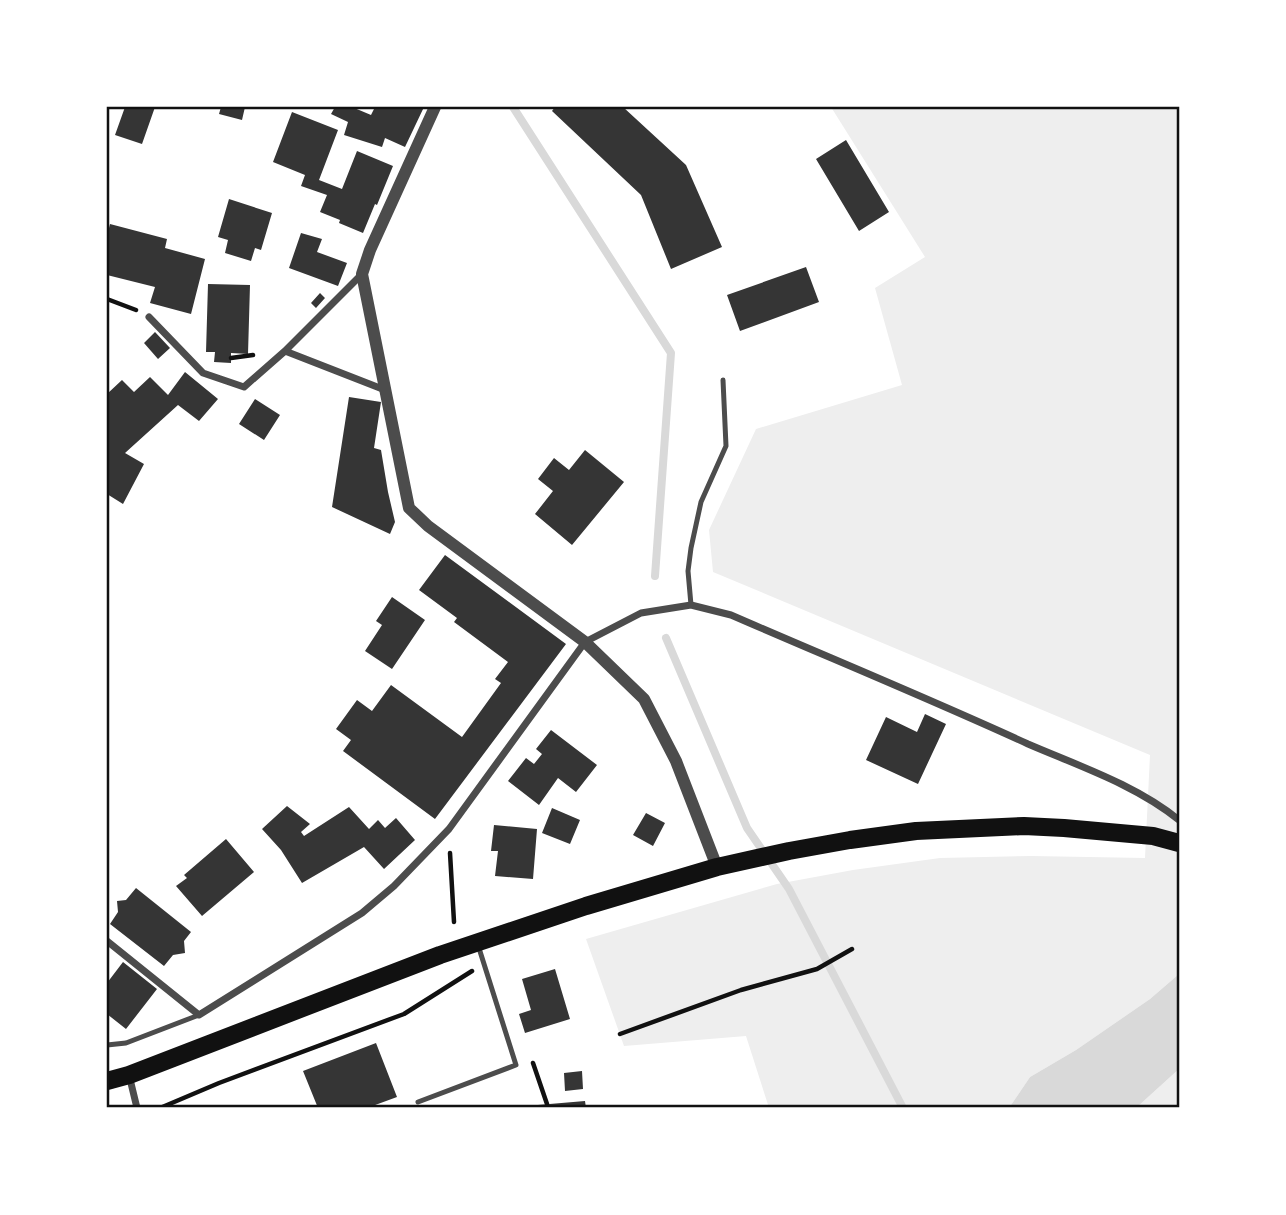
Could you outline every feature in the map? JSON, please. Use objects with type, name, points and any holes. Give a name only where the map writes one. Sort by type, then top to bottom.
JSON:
[{"type":"main road","points":[[107,1081],[129,1075],[440,954],[586,906],[717,867],[789,850],[916,831],[1024,826],[1153,836],[1179,843]]},
{"type":"street","points":[[149,317],[203,373],[244,387],[285,351],[362,274],[370,250],[435,107]]},
{"type":"street","points":[[362,274],[409,508],[428,526],[585,642],[644,699],[676,761],[717,867]]},
{"type":"street","points":[[285,351],[386,390]]},
{"type":"street","points":[[107,941],[199,1015],[362,913],[394,886],[449,830],[585,642],[641,613],[691,605],[731,615],[966,716],[1132,790],[1163,807],[1179,820]]},
{"type":"street","points":[[129,1075],[137,1108]]},
{"type":"lane","points":[[691,605],[688,571],[701,502],[726,446],[723,380]]},
{"type":"lane","points":[[418,1102],[516,1065],[477,942]]},
{"type":"lane","points":[[107,1045],[126,1043],[199,1015]]},
{"type":"path","points":[[107,299],[149,317]]},
{"type":"path","points":[[449,830],[454,922]]},
{"type":"path","points":[[620,1034],[741,990],[817,969],[852,949]]},
{"type":"path","points":[[160,1108],[219,1083]]},
{"type":"shaded area","points":[[831,107],[1179,107],[1179,974],[1150,999],[1076,1050],[1030,1077],[1009,1108],[769,1108],[746,1036],[624,1046],[586,939],[777,884],[853,870],[940,858],[1145,858],[1150,755],[713,572],[709,530],[756,429],[902,385],[875,288],[925,257]]},
{"type":"shaded area","points":[[1179,974],[1179,1069],[1136,1108],[1009,1108],[1030,1077],[1076,1050],[1150,999]]},
{"type":"shaded area","points":[[1179,1069],[1179,1108],[1136,1108]]},
{"type":"building","points":[[125,107],[155,107],[142,144],[115,135]]},
{"type":"building","points":[[221,107],[245,107],[242,120],[219,114]]},
{"type":"building","points":[[335,107],[352,107],[371,115],[375,107],[424,107],[405,147],[385,138],[382,147],[344,135],[348,122],[331,114]]},
{"type":"building","points":[[555,107],[623,107],[686,165],[722,247],[671,269],[641,195],[552,111]]},
{"type":"building","points":[[292,112],[338,130],[319,180],[342,189],[357,151],[393,166],[363,233],[320,212],[327,195],[301,186],[305,175],[273,162]]},
{"type":"building","points":[[846,140],[889,212],[859,231],[816,159]]},
{"type":"building","points":[[229,199],[272,213],[261,250],[255,248],[251,261],[225,253],[228,240],[218,237]]},
{"type":"building","points":[[110,224],[167,239],[165,248],[205,259],[191,314],[150,303],[155,287],[107,275],[107,236]]},
{"type":"building","points":[[301,233],[322,239],[317,252],[347,263],[338,286],[289,268]]},
{"type":"building","points":[[806,267],[819,302],[740,331],[727,295]]},
{"type":"building","points":[[208,284],[250,285],[248,354],[231,353],[231,363],[214,362],[215,352],[206,352]]},
{"type":"building","points":[[320,293],[325,298],[316,308],[311,303]]},
{"type":"building","points":[[155,332],[170,348],[158,359],[144,343]]},
{"type":"building","points":[[185,372],[218,399],[199,421],[178,405],[125,453],[144,464],[123,504],[107,494],[107,394],[122,380],[134,392],[150,377],[168,395]]},
{"type":"building","points":[[349,397],[381,402],[374,448],[381,450],[395,522],[390,534],[332,507]]},
{"type":"building","points":[[255,399],[280,415],[264,440],[239,424]]},
{"type":"building","points":[[585,450],[624,482],[572,545],[535,514],[553,491],[538,479],[554,458],[569,470]]},
{"type":"building","points":[[445,555],[566,644],[435,819],[343,751],[351,740],[336,729],[357,700],[372,711],[391,685],[462,737],[501,683],[495,679],[508,662],[454,622],[457,618],[419,590]]},
{"type":"building","points":[[392,597],[425,620],[392,669],[365,651],[382,625],[376,621]]},
{"type":"building","points":[[925,714],[946,724],[918,784],[866,760],[886,717],[917,732]]},
{"type":"building","points":[[551,730],[597,765],[576,792],[558,778],[539,805],[508,781],[526,758],[534,764],[542,754],[536,749]]},
{"type":"building","points":[[287,806],[310,824],[301,832],[304,836],[349,807],[369,829],[378,820],[385,828],[396,818],[415,840],[384,869],[364,847],[302,883],[281,850],[262,829]]},
{"type":"building","points":[[552,808],[580,820],[570,844],[542,833]]},
{"type":"building","points":[[646,813],[665,823],[653,846],[633,835]]},
{"type":"building","points":[[494,825],[537,829],[533,879],[495,876],[498,851],[491,851]]},
{"type":"building","points":[[226,839],[254,872],[202,916],[176,886],[187,878],[184,875]]},
{"type":"building","points":[[136,888],[191,932],[184,941],[185,953],[173,955],[164,966],[110,924],[118,912],[117,901],[126,900]]},
{"type":"building","points":[[123,962],[157,989],[126,1029],[107,1014],[107,983]]},
{"type":"building","points":[[555,969],[570,1019],[525,1033],[519,1014],[531,1010],[522,979]]},
{"type":"building","points":[[376,1043],[397,1097],[367,1108],[318,1108],[303,1071]]},
{"type":"building","points":[[582,1071],[583,1089],[565,1091],[564,1073]]},
{"type":"building","points":[[585,1101],[586,1108],[526,1108],[526,1106]]},
{"type":"waterway","points":[[513,107],[671,353],[655,576]]},
{"type":"waterway","points":[[666,638],[747,828],[789,889],[903,1108]]}]
